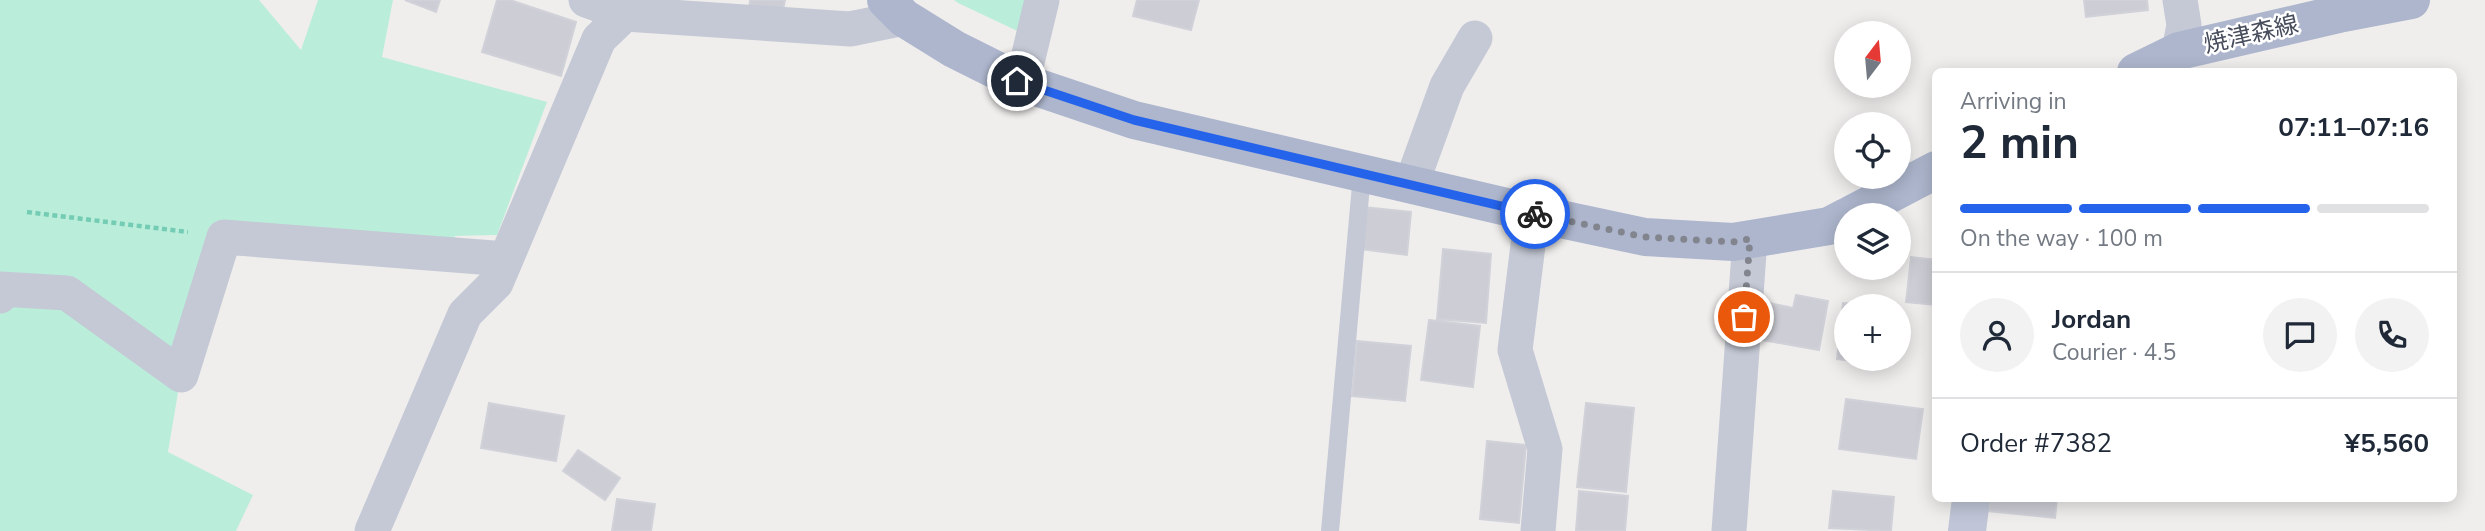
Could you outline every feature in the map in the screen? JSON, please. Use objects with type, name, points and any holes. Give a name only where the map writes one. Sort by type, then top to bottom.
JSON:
[{"type":"main road","name":"焼津森線","points":[[2144,68],[2179,51],[2411,0]]},
{"type":"main road","points":[[895,9],[954,49],[1022,83],[1134,120],[1532,213],[1645,237],[1733,242],[1834,223]]},
{"type":"main road","points":[[1873,203],[1932,172]]},
{"type":"street","points":[[586,0],[625,14],[850,29],[895,9]]},
{"type":"street","points":[[1022,83],[1042,0]]},
{"type":"street","points":[[2179,51],[2184,25],[2180,0]]},
{"type":"street","points":[[372,531],[464,314],[496,283],[599,39],[625,14]]},
{"type":"street","points":[[1411,185],[1447,86],[1475,38]]},
{"type":"street","points":[[1532,213],[1515,350],[1545,449],[1538,531]]},
{"type":"street","points":[[0,296],[1,289],[67,293],[181,375],[224,237],[506,259]]},
{"type":"street","points":[[1729,531],[1750,239]]},
{"type":"street","points":[[1967,531],[1971,502]]},
{"type":"lane","points":[[1330,531],[1362,174]]},
{"type":"path","points":[[27,212],[224,237]]},
{"type":"green space","points":[[0,0],[259,0],[301,50],[318,0],[393,0],[382,57],[547,102],[497,235],[454,236],[481,257],[224,237],[181,375],[168,452],[253,495],[236,531],[0,531]]},
{"type":"green space","points":[[954,0],[1030,0],[1026,35],[958,3]]},
{"type":"building","points":[[405,0],[440,0],[436,12]]},
{"type":"building","points":[[497,0],[510,0],[576,22],[561,76],[482,52]]},
{"type":"building","points":[[750,0],[785,0],[782,15],[749,10]]},
{"type":"building","points":[[1137,0],[1199,0],[1191,30],[1133,16]]},
{"type":"building","points":[[2084,0],[2147,0],[2148,10],[2086,17]]},
{"type":"building","points":[[1363,207],[1411,212],[1407,255],[1359,249]]},
{"type":"building","points":[[1443,249],[1491,254],[1486,323],[1437,319]]},
{"type":"building","points":[[1911,257],[1932,260],[1932,305],[1911,302],[1911,294],[1907,294],[1908,280],[1911,280]]},
{"type":"building","points":[[1796,295],[1828,301],[1819,350],[1762,340],[1769,303],[1793,308]]},
{"type":"building","points":[[1429,320],[1480,326],[1473,387],[1421,380]]},
{"type":"building","points":[[1357,341],[1411,346],[1405,401],[1352,396]]},
{"type":"building","points":[[1846,399],[1923,409],[1916,459],[1839,449]]},
{"type":"building","points":[[489,403],[564,416],[556,461],[481,448]]},
{"type":"building","points":[[1586,403],[1634,408],[1626,492],[1577,487]]},
{"type":"building","points":[[1487,441],[1526,445],[1519,523],[1480,519]]},
{"type":"building","points":[[578,450],[620,478],[605,500],[563,471]]},
{"type":"building","points":[[1579,491],[1628,496],[1625,531],[1576,531]]},
{"type":"building","points":[[1833,491],[1894,497],[1891,531],[1829,528]]},
{"type":"building","points":[[617,499],[655,504],[651,531],[612,531]]},
{"type":"building","points":[[1990,502],[2057,502],[2055,518],[1988,511]]},
{"type":"way so far","points":[[1535,214],[1645,237],[1733,242],[1750,239],[1744,317]]},
{"type":"route","points":[[1017,81],[1134,120],[1535,214]]}]
